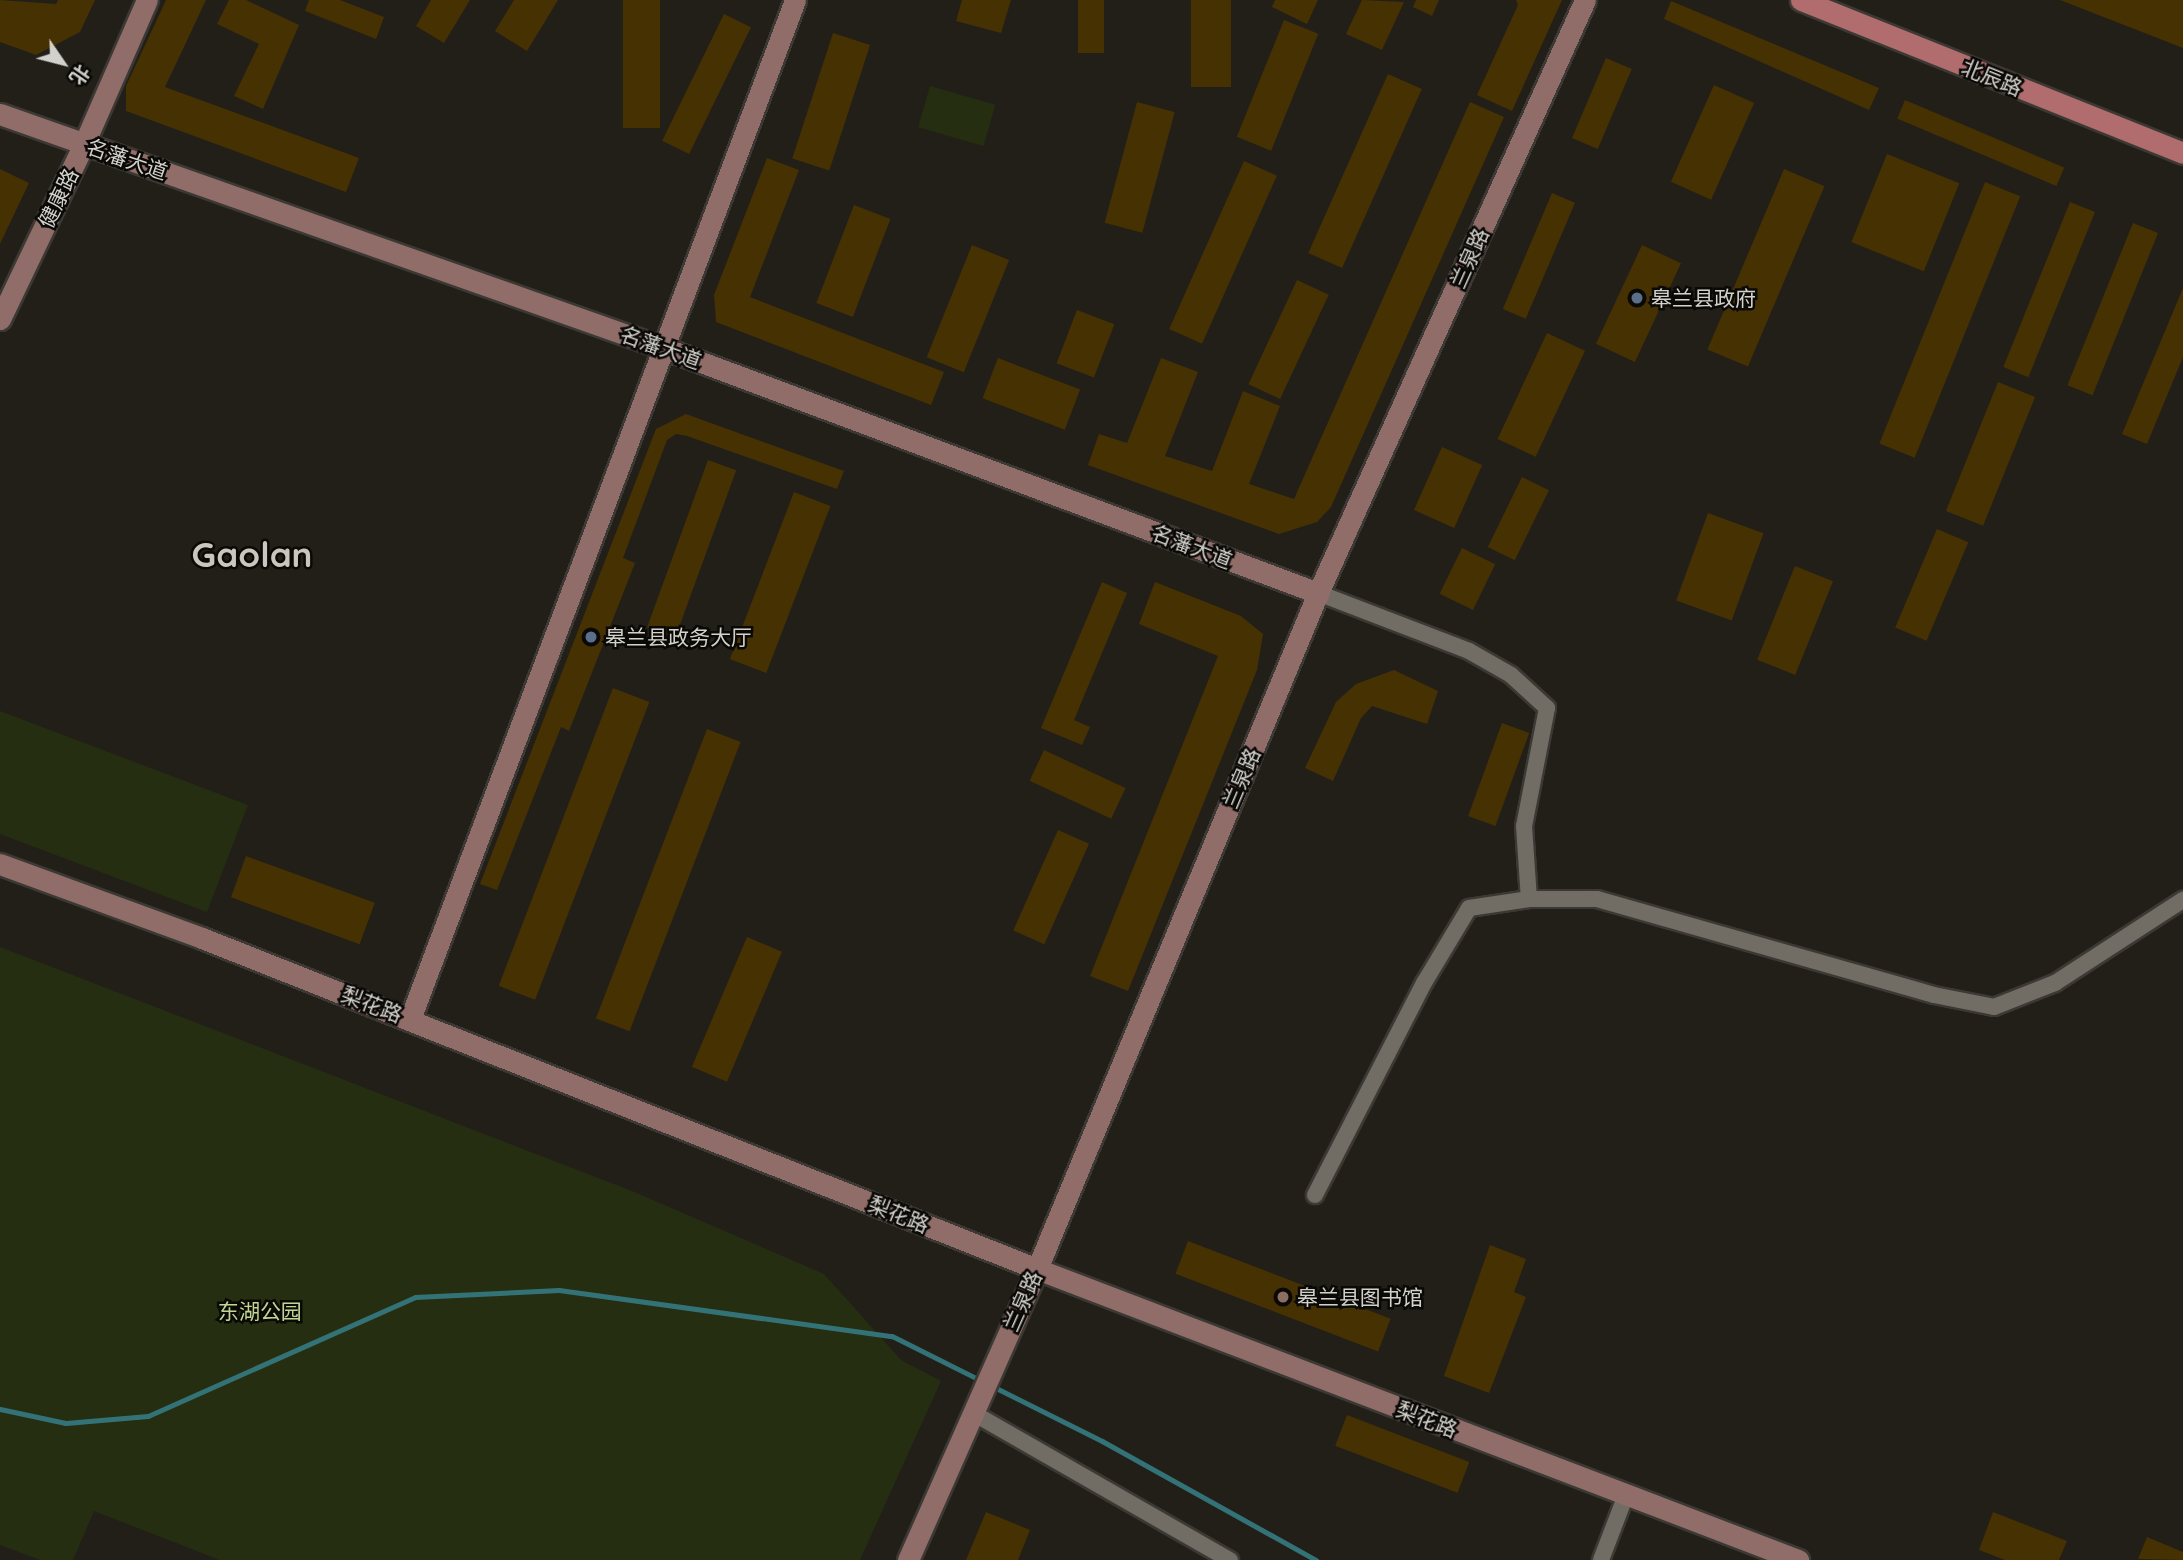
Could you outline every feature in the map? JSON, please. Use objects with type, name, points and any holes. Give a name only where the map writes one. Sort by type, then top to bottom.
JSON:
[{"type":"main road","name":"健康路","points":[[0,318],[85,144],[147,0]]},
{"type":"main road","points":[[410,1019],[661,346],[795,0]]},
{"type":"main road","name":"兰泉路","points":[[908,1560],[1037,1269],[1318,593],[1585,0]]},
{"type":"main road","name":"北辰路","points":[[1801,0],[2183,153]]},
{"type":"main road","name":"名藩大道","points":[[0,114],[661,346],[1318,593]]},
{"type":"main road","name":"梨花路","points":[[0,864],[410,1019],[1037,1269],[1798,1560]]},
{"type":"street","points":[[1318,593],[1469,651],[1511,675],[1547,708],[1524,826],[1530,899]]},
{"type":"street","points":[[1315,1195],[1424,982],[1469,908],[1530,899],[1597,899],[1934,995],[1994,1007],[2055,984],[2183,900]]},
{"type":"street","points":[[976,1406],[1230,1560]]},
{"type":"street","points":[[1601,1560],[1626,1495]]},
{"type":"green space","points":[[930,86],[995,105],[984,146],[918,127]]},
{"type":"green space","points":[[0,711],[248,805],[207,912],[0,834]]},
{"type":"green space","name":"东湖公园","points":[[0,947],[632,1191],[824,1274],[901,1360],[941,1381],[860,1560],[220,1560],[94,1511],[73,1560],[40,1560],[0,1545]]},
{"type":"building","points":[[0,0],[56,4],[58,0],[95,0],[80,32],[36,55],[0,42]]},
{"type":"building","points":[[166,0],[206,0],[165,87],[359,158],[346,192],[126,111],[126,86]]},
{"type":"building","points":[[229,0],[246,0],[299,25],[263,109],[234,96],[259,44],[217,24]]},
{"type":"building","points":[[309,0],[340,0],[384,17],[376,39],[305,11]]},
{"type":"building","points":[[431,0],[470,0],[444,43],[416,26]]},
{"type":"building","points":[[514,0],[558,0],[527,51],[495,31]]},
{"type":"building","points":[[623,0],[660,0],[660,128],[623,128]]},
{"type":"building","points":[[962,0],[1011,0],[1001,33],[956,21]]},
{"type":"building","points":[[1078,0],[1104,0],[1104,53],[1078,53]]},
{"type":"building","points":[[1191,0],[1231,0],[1231,87],[1191,87]]},
{"type":"building","points":[[1275,0],[1318,0],[1307,24],[1272,7]]},
{"type":"building","points":[[1362,0],[1404,2],[1382,50],[1346,34]]},
{"type":"building","points":[[1416,0],[1439,0],[1432,16],[1413,7]]},
{"type":"building","points":[[1516,0],[1562,0],[1512,111],[1477,95],[1518,5]]},
{"type":"building","points":[[2060,0],[2183,0],[2183,48]]},
{"type":"building","points":[[1671,1],[1879,88],[1869,110],[1664,19]]},
{"type":"building","points":[[724,14],[751,27],[689,154],[662,141]]},
{"type":"building","points":[[1284,20],[1318,34],[1271,151],[1237,137]]},
{"type":"building","points":[[833,33],[870,45],[829,171],[792,159]]},
{"type":"building","points":[[1606,58],[1632,69],[1598,149],[1572,138]]},
{"type":"building","points":[[1388,74],[1422,89],[1342,268],[1308,253]]},
{"type":"building","points":[[1714,85],[1754,103],[1711,200],[1671,182]]},
{"type":"building","points":[[1905,100],[2064,168],[2056,186],[1897,118]]},
{"type":"building","points":[[1137,102],[1175,112],[1142,233],[1105,223]]},
{"type":"building","points":[[1470,102],[1504,117],[1331,507],[1317,522],[1279,534],[1088,465],[1099,434],[1127,443],[1161,358],[1198,372],[1165,456],[1212,471],[1243,391],[1280,406],[1249,484],[1294,499]]},
{"type":"building","points":[[1887,154],[1959,183],[1924,271],[1851,242]]},
{"type":"building","points":[[767,158],[799,170],[750,297],[944,372],[931,405],[716,322],[714,295]]},
{"type":"building","points":[[1244,161],[1277,176],[1202,344],[1169,329]]},
{"type":"building","points":[[0,169],[29,183],[0,244]]},
{"type":"building","points":[[1784,169],[1825,186],[1748,367],[1707,349]]},
{"type":"building","points":[[1985,182],[2020,196],[1915,458],[1879,443]]},
{"type":"building","points":[[1552,193],[1575,203],[1526,319],[1503,309]]},
{"type":"building","points":[[2070,202],[2095,212],[2028,377],[2003,367]]},
{"type":"building","points":[[854,205],[890,219],[853,317],[816,303]]},
{"type":"building","points":[[2133,223],[2158,233],[2092,395],[2067,385]]},
{"type":"building","points":[[972,245],[1009,260],[964,372],[927,357]]},
{"type":"building","points":[[1642,245],[1681,263],[1635,362],[1596,344]]},
{"type":"building","points":[[1297,280],[1329,295],[1280,399],[1248,384]]},
{"type":"building","points":[[2183,288],[2183,357],[2147,444],[2122,434]]},
{"type":"building","points":[[1077,310],[1114,324],[1094,378],[1057,363]]},
{"type":"building","points":[[1547,333],[1585,351],[1536,457],[1498,439]]},
{"type":"building","points":[[998,358],[1080,390],[1065,430],[983,398]]},
{"type":"building","points":[[1998,382],[2035,397],[1983,526],[1946,511]]},
{"type":"building","points":[[686,414],[844,471],[837,489],[687,436],[676,434],[667,440],[623,558],[635,563],[569,731],[561,727],[497,890],[480,884],[656,429]]},
{"type":"building","points":[[1442,447],[1482,465],[1454,528],[1414,510]]},
{"type":"building","points":[[708,460],[736,470],[675,638],[647,627]]},
{"type":"building","points":[[1522,477],[1549,490],[1515,560],[1488,547]]},
{"type":"building","points":[[794,492],[830,506],[766,673],[730,659]]},
{"type":"building","points":[[1708,513],[1763,533],[1732,621],[1676,600]]},
{"type":"building","points":[[1937,529],[1968,542],[1926,641],[1895,627]]},
{"type":"building","points":[[1462,548],[1495,564],[1473,610],[1440,594]]},
{"type":"building","points":[[1795,566],[1833,581],[1795,675],[1757,660]]},
{"type":"building","points":[[1102,582],[1127,593],[1074,720],[1090,727],[1082,745],[1041,728]]},
{"type":"building","points":[[1155,582],[1241,616],[1263,634],[1257,670],[1128,991],[1090,976],[1218,656],[1139,624]]},
{"type":"building","points":[[1394,670],[1438,691],[1427,724],[1372,706],[1361,718],[1333,781],[1305,768],[1336,702],[1356,684]]},
{"type":"building","points":[[613,688],[649,702],[535,1000],[499,986]]},
{"type":"building","points":[[1502,723],[1529,733],[1495,826],[1468,816]]},
{"type":"building","points":[[707,729],[741,742],[630,1031],[596,1018]]},
{"type":"building","points":[[1044,750],[1126,788],[1111,819],[1030,781]]},
{"type":"building","points":[[1058,830],[1089,844],[1044,944],[1013,930]]},
{"type":"building","points":[[246,856],[375,903],[360,944],[231,897]]},
{"type":"building","points":[[747,937],[782,952],[727,1082],[692,1067]]},
{"type":"building","name":"皋兰县图书馆","points":[[1188,1241],[1391,1319],[1378,1351],[1175,1274]]},
{"type":"building","points":[[1490,1245],[1526,1259],[1514,1292],[1526,1297],[1489,1393],[1444,1376]]},
{"type":"building","points":[[1347,1415],[1469,1462],[1457,1493],[1335,1446]]},
{"type":"building","points":[[986,1512],[1030,1530],[1018,1560],[966,1560]]},
{"type":"building","points":[[1993,1512],[2067,1541],[2059,1560],[2005,1560],[1979,1550]]},
{"type":"building","points":[[2147,1537],[2183,1552],[2183,1560],[2138,1559]]},
{"type":"waterway","points":[[0,1409],[66,1423],[148,1416],[415,1297],[559,1290],[892,1336],[984,1382]]},
{"type":"waterway","points":[[992,1386],[1102,1441],[1316,1560]]},
{"type":"place","name":"皋兰县政府","points":[[1637,298]]},
{"type":"place","name":"皋兰县政务大厅","points":[[591,637]]},
{"type":"place","name":"皋兰县图书馆","points":[[1283,1297]]},
{"type":"district","name":"Gaolan","points":[[252,554]]}]
